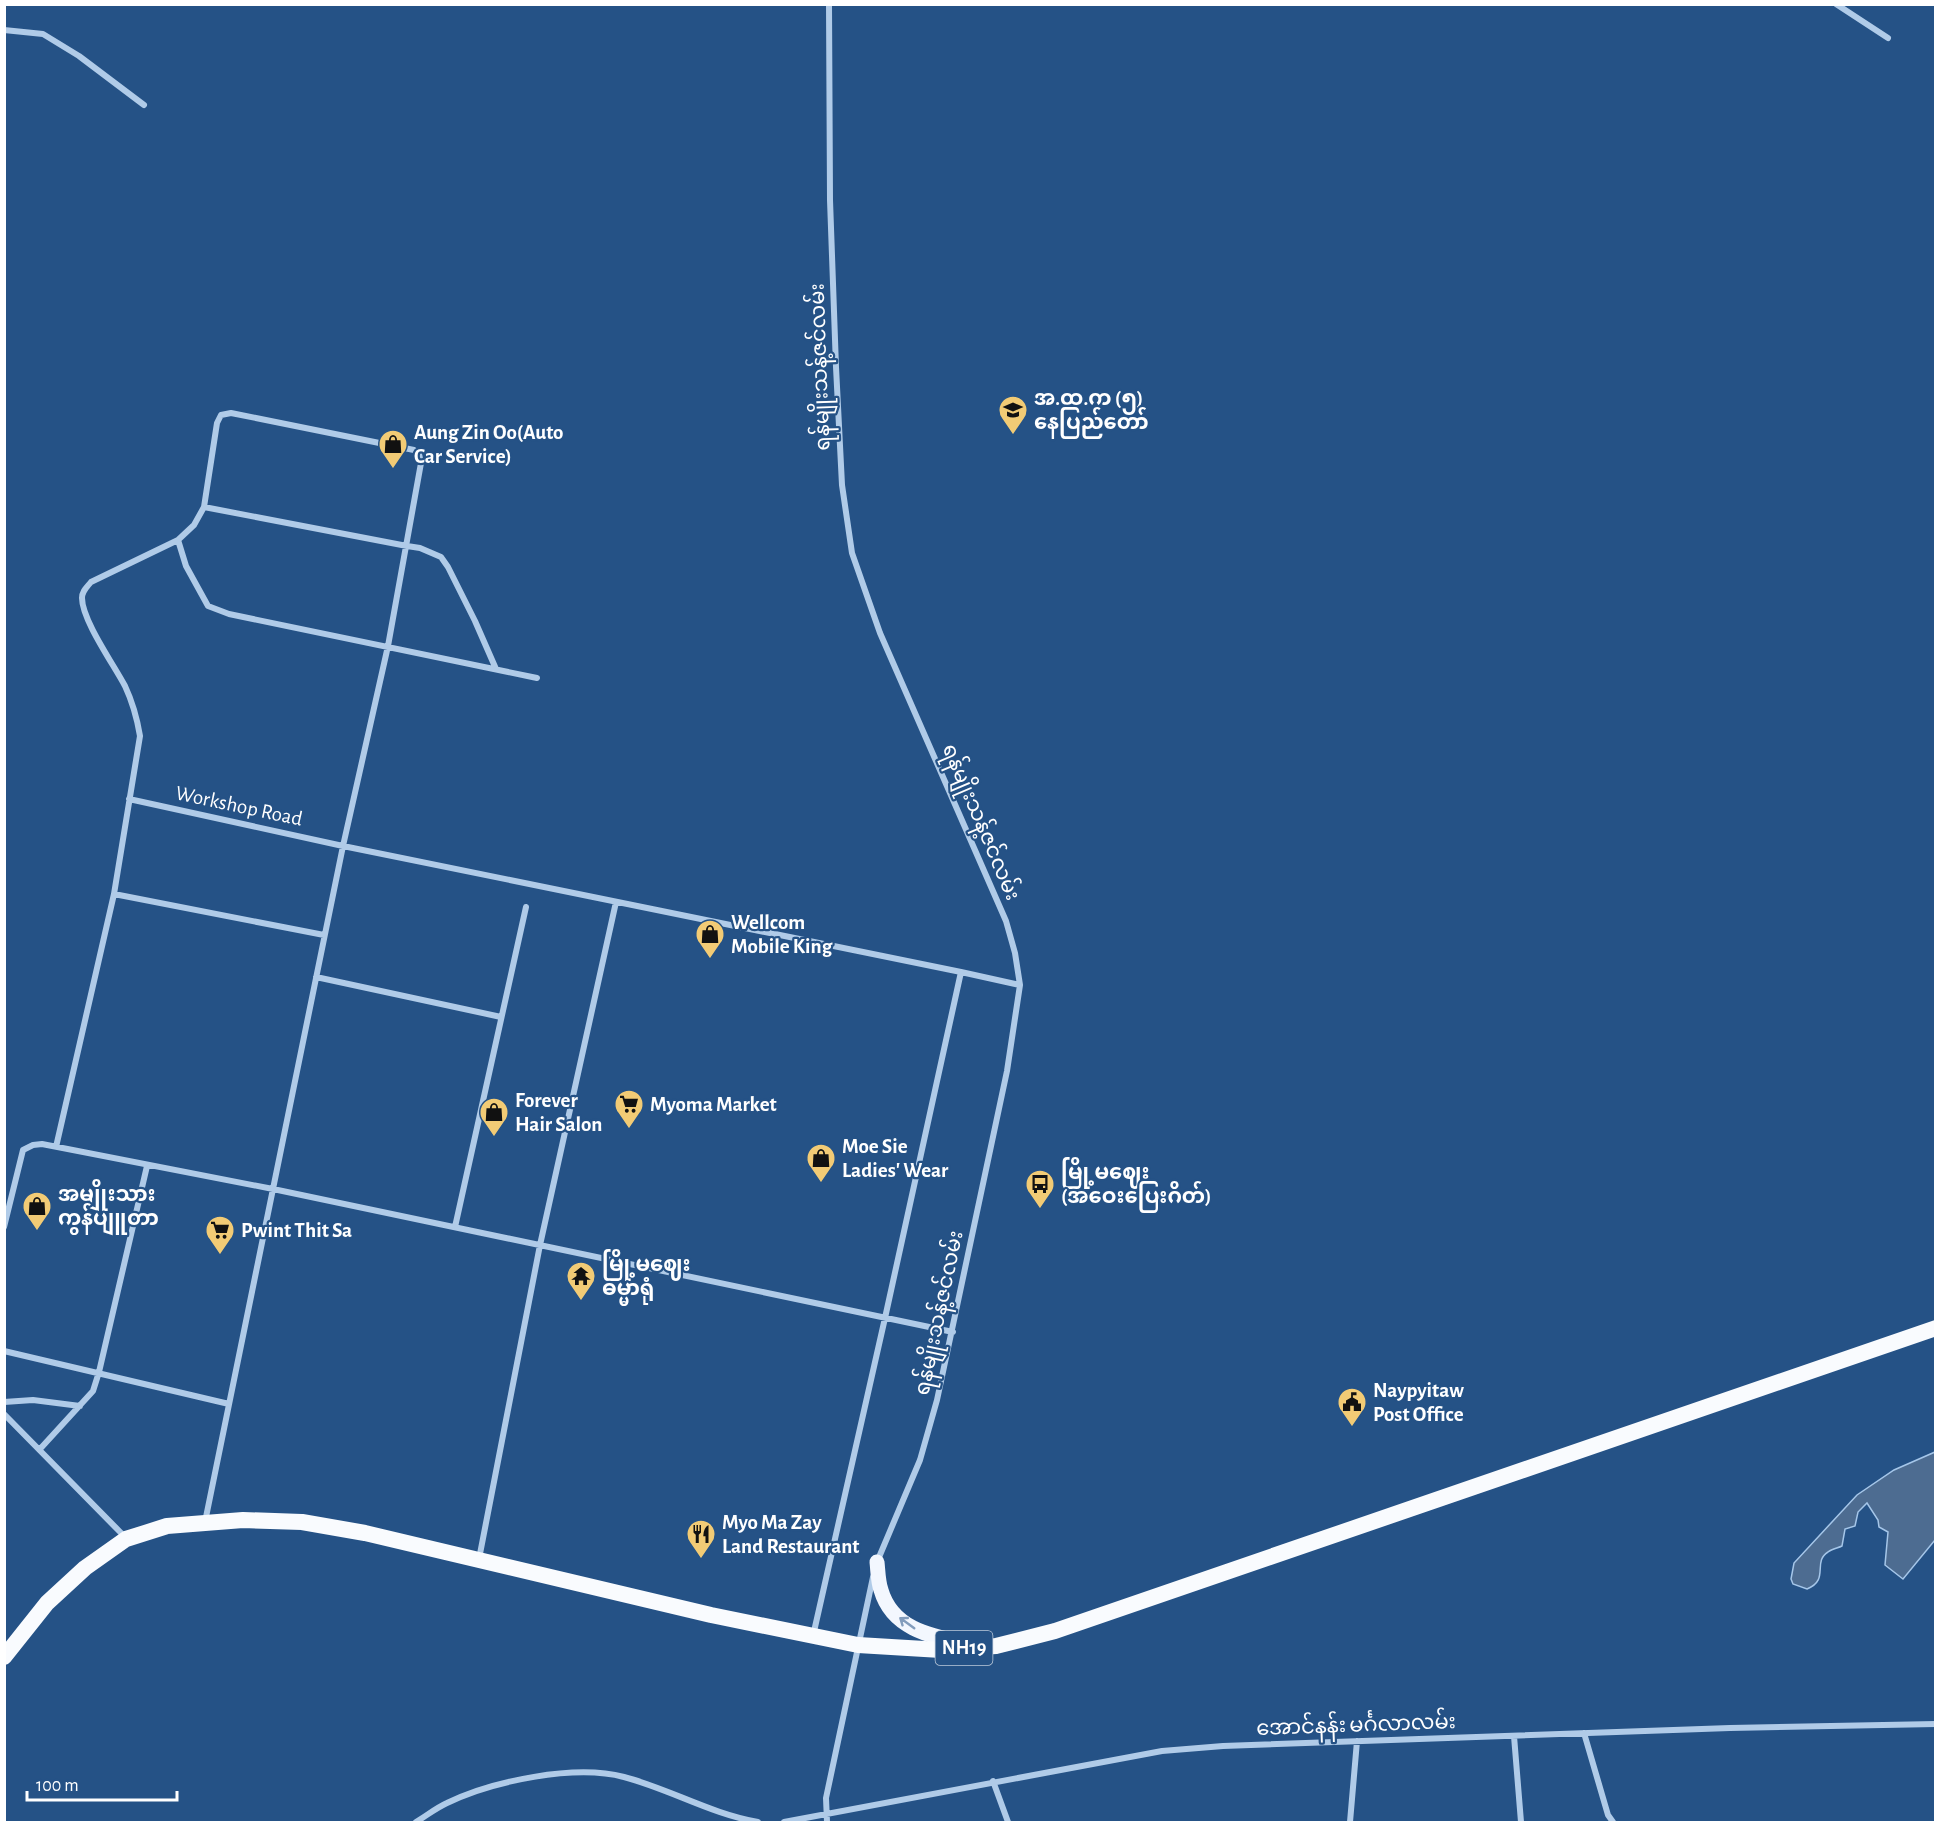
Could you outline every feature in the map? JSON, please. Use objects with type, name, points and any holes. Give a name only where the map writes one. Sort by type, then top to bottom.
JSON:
[{"type":"highway","name":"NH19","points":[[4,1657],[47,1603],[85,1568],[126,1539],[167,1526],[243,1520],[302,1522],[365,1533],[711,1615],[858,1645],[941,1650],[996,1646],[1066,1627],[1935,1328]]},
{"type":"main road","points":[[877,1562],[881,1591],[889,1608],[905,1625],[926,1635],[981,1647]]},
{"type":"street","name":"ရန်မျိုးသန့်ဇင်လမ်း","points":[[827,1822],[826,1798],[877,1562],[920,1460],[953,1332],[1007,1071],[1020,985],[1015,953],[1006,921],[880,633],[852,553],[842,485],[836,367],[830,200],[829,4]]},
{"type":"street","points":[[1836,4],[1888,38]]},
{"type":"street","points":[[4,30],[43,34],[79,56],[144,105]]},
{"type":"street","points":[[56,1148],[114,894],[140,736],[136,711],[125,686],[90,623],[82,599],[83,591],[91,582],[178,540],[194,525],[204,507],[217,423],[221,415],[231,413],[414,450],[419,454],[421,463],[388,646],[324,935],[205,1522]]},
{"type":"street","points":[[204,507],[407,546],[441,557],[475,621],[496,669]]},
{"type":"street","points":[[178,540],[186,567],[208,606],[213,609],[537,678]]},
{"type":"street","name":"Workshop Road","points":[[129,799],[343,846],[1020,985]]},
{"type":"street","points":[[114,894],[324,935]]},
{"type":"street","points":[[478,1560],[540,1245],[616,902]]},
{"type":"street","points":[[455,1227],[526,907]]},
{"type":"street","points":[[812,1636],[961,972]]},
{"type":"street","points":[[316,977],[501,1017]]},
{"type":"street","points":[[4,1227],[24,1150],[33,1145],[273,1189],[953,1332]]},
{"type":"street","points":[[40,1449],[93,1391],[147,1166]]},
{"type":"street","points":[[4,1351],[229,1404]]},
{"type":"street","points":[[4,1402],[33,1400],[80,1406]]},
{"type":"street","points":[[4,1414],[126,1539]]},
{"type":"street","name":"အောင်နန်း မင်္ဂလာလမ်း","points":[[784,1822],[1162,1751],[1223,1746],[1584,1733],[1935,1724]]},
{"type":"street","points":[[1584,1733],[1608,1815],[1613,1822]]},
{"type":"street","points":[[1514,1736],[1521,1822]]},
{"type":"street","points":[[1350,1822],[1357,1741]]},
{"type":"street","points":[[416,1822],[447,1803],[482,1790],[536,1776],[591,1771],[625,1777],[734,1818],[758,1822]]},
{"type":"street","points":[[993,1782],[1008,1822]]},
{"type":"water","points":[[1935,1452],[1935,1540],[1903,1579],[1885,1565],[1888,1532],[1879,1527],[1878,1520],[1867,1503],[1858,1512],[1855,1526],[1845,1529],[1842,1546],[1823,1556],[1818,1581],[1807,1589],[1793,1584],[1791,1579],[1794,1563],[1857,1495],[1894,1470]]},
{"type":"place","name":"အ.ထ.က (၅) နေပြည်တော်","points":[[1013,436]]},
{"type":"place","name":"Aung Zin Oo(Auto Car Service)","points":[[393,470]]},
{"type":"place","name":"Wellcom Mobile King","points":[[710,960]]},
{"type":"place","name":"Myoma Market","points":[[629,1130]]},
{"type":"place","name":"Forever Hair Salon","points":[[494,1138]]},
{"type":"place","name":"Moe Sie Ladies' Wear","points":[[821,1184]]},
{"type":"place","name":"မြို့မဈေး (အဝေးပြေးဂိတ်)","points":[[1040,1210]]},
{"type":"place","name":"အမျိုးသား ကွန်ပျူတာ","points":[[37,1232]]},
{"type":"place","name":"Pwint Thit Sa","points":[[220,1256]]},
{"type":"place","name":"မြို့မဈေး ဓမ္မာရုံ","points":[[581,1302]]},
{"type":"place","name":"Naypyitaw Post Office","points":[[1352,1428]]},
{"type":"place","name":"Myo Ma Zay Land Restaurant","points":[[701,1560]]}]
